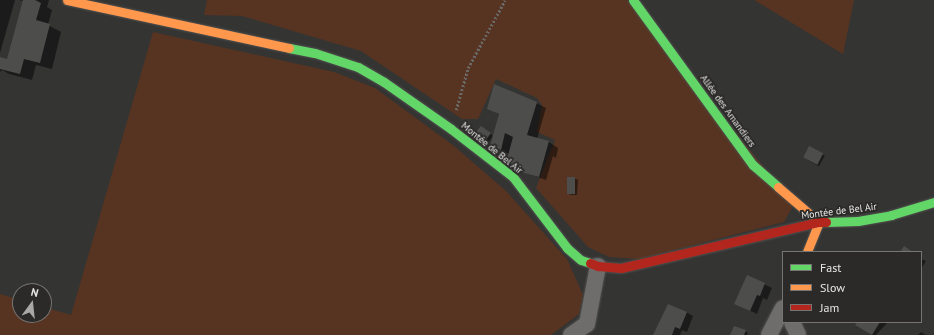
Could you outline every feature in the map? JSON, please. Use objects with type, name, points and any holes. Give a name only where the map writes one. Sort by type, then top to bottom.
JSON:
[{"type":"street","name":"Montée de Bel Air","points":[[67,0],[75,3],[315,53],[358,67],[384,82],[451,129],[513,177],[567,248],[581,260],[598,266],[621,268],[819,222],[858,221],[934,202]]},
{"type":"street","name":"Allée des Amandiers","points":[[633,0],[753,165],[819,222]]},
{"type":"street","points":[[807,251],[819,222]]},
{"type":"street","points":[[571,335],[587,324],[598,266]]},
{"type":"street","points":[[769,335],[782,310]]},
{"type":"street","points":[[792,323],[798,335]]},
{"type":"path","points":[[451,129],[468,68],[505,0]]},
{"type":"shaded area","points":[[207,0],[627,0],[794,204],[784,222],[639,259],[609,257],[588,247],[536,188],[555,140],[537,132],[542,105],[537,98],[496,79],[478,119],[462,119],[361,51],[242,16],[204,15]]},
{"type":"shaded area","points":[[754,0],[854,0],[843,54]]},
{"type":"shaded area","points":[[153,32],[334,72],[375,88],[454,146],[506,191],[567,259],[583,295],[579,314],[551,335],[0,335],[0,294],[12,298],[12,323],[52,323],[52,309],[71,315]]},
{"type":"building","points":[[23,0],[35,0],[41,3],[36,20],[50,24],[40,63],[24,59],[20,74],[0,69],[0,57],[7,59]]},
{"type":"building","points":[[494,84],[537,102],[527,135],[549,141],[539,177],[517,171],[506,163],[513,137],[505,133],[501,150],[490,146],[499,114],[487,109]]},
{"type":"building","points":[[481,126],[491,133],[485,141],[476,132]]},
{"type":"building","points":[[809,146],[823,153],[817,165],[803,158]]},
{"type":"building","points":[[567,177],[575,177],[575,194],[567,194]]},
{"type":"building","points":[[904,246],[912,251],[901,251]]},
{"type":"building","points":[[747,275],[765,283],[760,296],[757,295],[750,311],[734,304]]},
{"type":"building","points":[[668,304],[687,312],[680,329],[675,327],[672,335],[653,335]]},
{"type":"building","points":[[856,323],[879,323],[872,335],[855,325]]},
{"type":"building","points":[[734,326],[746,330],[744,335],[730,335]]},
{"type":"traffic: fast","points":[[633,0],[753,165],[778,187]]},
{"type":"traffic: fast","points":[[289,48],[315,53],[358,67],[384,82],[451,129],[513,177],[567,248],[581,260],[590,263]]},
{"type":"traffic: fast","points":[[826,222],[858,221],[891,215],[934,202]]},
{"type":"traffic: slow","points":[[67,0],[289,48]]},
{"type":"traffic: slow","points":[[778,187],[819,222],[807,251]]},
{"type":"traffic: jam","points":[[590,263],[598,266],[621,268],[819,222],[826,222]]}]
